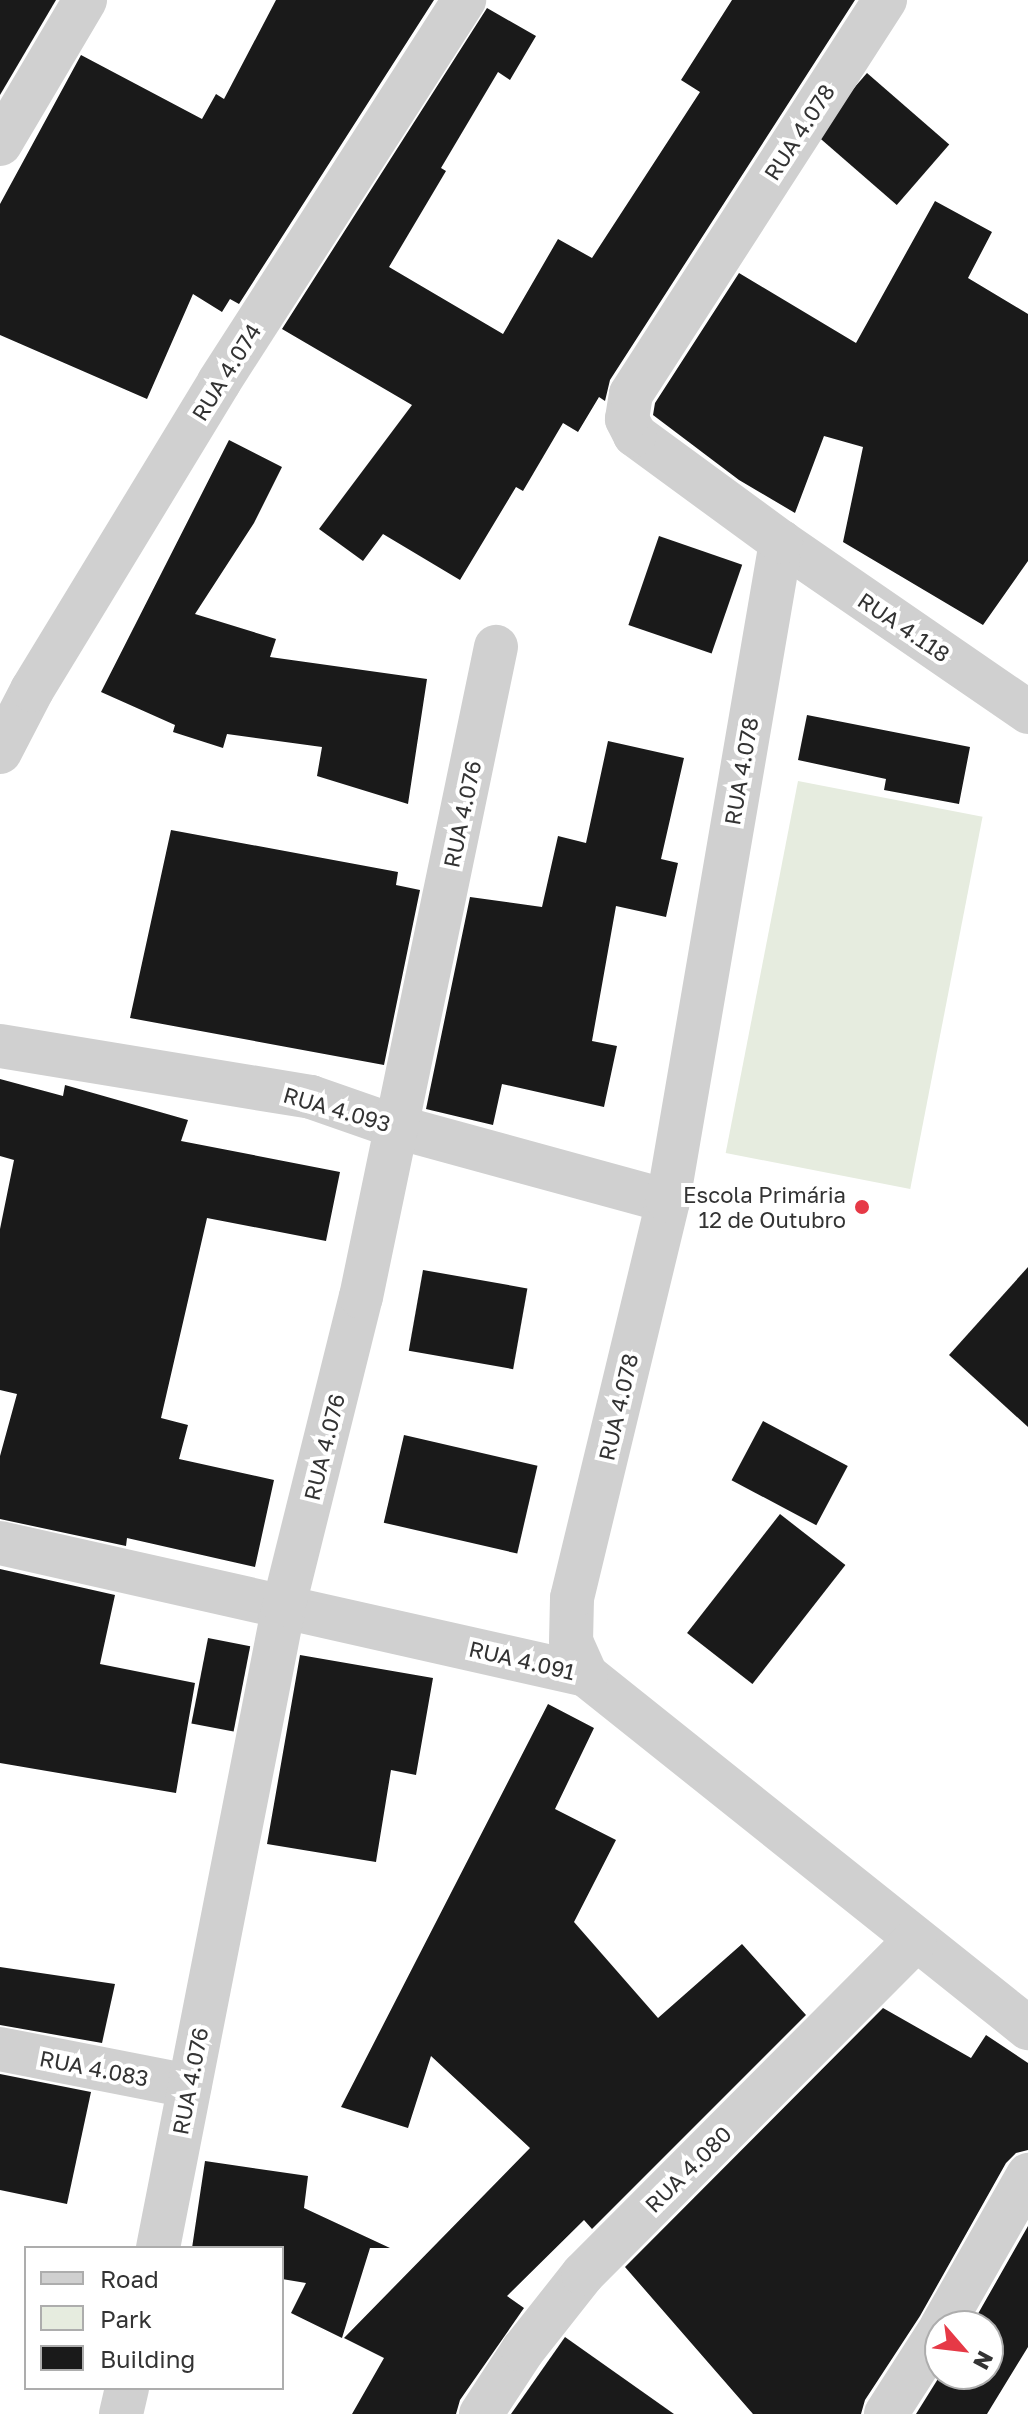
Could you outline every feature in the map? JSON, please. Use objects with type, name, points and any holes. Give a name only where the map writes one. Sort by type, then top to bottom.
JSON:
[{"type":"street","points":[[0,144],[85,0]]},
{"type":"street","name":"RUA 4.074","points":[[0,752],[32,690],[219,382],[464,0]]},
{"type":"street","name":"RUA 4.078","points":[[586,1675],[571,1642],[572,1598],[668,1201],[781,542],[635,435],[627,419],[631,394],[885,0]]},
{"type":"street","name":"RUA 4.118","points":[[781,542],[1028,712]]},
{"type":"street","name":"RUA 4.076","points":[[158,2246],[284,1605],[361,1297],[496,647]]},
{"type":"street","name":"RUA 4.093","points":[[0,1046],[311,1097],[397,1127],[668,1201]]},
{"type":"street","name":"RUA 4.091","points":[[0,1543],[586,1675],[915,1941],[1028,2028]]},
{"type":"street","name":"RUA 4.080","points":[[481,2414],[523,2350],[583,2274],[915,1941]]},
{"type":"street","name":"RUA 4.083","points":[[0,2049],[189,2086]]},
{"type":"street","points":[[951,2310],[1028,2175]]},
{"type":"street","points":[[886,2414],[924,2355]]},
{"type":"street","points":[[121,2414],[127,2390]]},
{"type":"green space","points":[[798,781],[983,817],[910,1189],[726,1153]]},
{"type":"building","points":[[0,0],[56,0],[0,95]]},
{"type":"building","points":[[276,0],[434,0],[239,304],[230,299],[222,312],[193,294],[147,399],[0,335],[0,204],[81,55],[202,119],[216,94],[224,99]]},
{"type":"building","points":[[732,0],[855,0],[610,380],[605,401],[599,397],[578,432],[563,423],[523,491],[516,487],[460,580],[383,534],[363,561],[319,529],[412,405],[282,329],[487,8],[536,36],[510,80],[498,72],[441,168],[446,171],[389,267],[503,334],[558,239],[592,258],[700,92],[681,80]]},
{"type":"building","points":[[867,73],[949,145],[897,205],[815,133]]},
{"type":"building","points":[[935,201],[992,232],[968,278],[1028,314],[1028,561],[983,625],[843,542],[863,447],[824,436],[795,513],[739,480],[653,415],[655,403],[739,273],[856,343]]},
{"type":"building","points":[[229,440],[282,467],[254,523],[195,614],[276,639],[270,657],[427,679],[408,804],[317,776],[322,747],[227,734],[223,748],[173,732],[175,725],[101,692]]},
{"type":"building","points":[[659,536],[742,565],[712,654],[628,625]]},
{"type":"building","points":[[807,715],[970,747],[959,804],[884,790],[886,779],[798,760]]},
{"type":"building","points":[[608,741],[684,758],[661,859],[678,863],[666,917],[616,906],[592,1041],[617,1046],[604,1107],[502,1084],[493,1125],[426,1109],[470,897],[542,907],[558,836],[586,843]]},
{"type":"building","points":[[171,830],[398,872],[396,885],[420,890],[384,1065],[130,1018]]},
{"type":"building","points":[[0,1079],[63,1096],[65,1085],[188,1120],[181,1141],[340,1172],[326,1241],[207,1218],[161,1418],[188,1425],[179,1459],[274,1480],[255,1567],[127,1538],[126,1546],[0,1519],[0,1456],[17,1394],[0,1390],[0,1229],[14,1160],[0,1156]]},
{"type":"building","points":[[1028,1267],[1028,1427],[949,1355]]},
{"type":"building","points":[[423,1270],[527,1288],[513,1369],[409,1351]]},
{"type":"building","points":[[763,1421],[848,1466],[816,1525],[732,1480]]},
{"type":"building","points":[[404,1435],[537,1466],[517,1554],[384,1523]]},
{"type":"building","points":[[780,1514],[845,1565],[752,1684],[687,1633]]},
{"type":"building","points":[[0,1569],[115,1595],[100,1664],[195,1683],[176,1793],[0,1763]]},
{"type":"building","points":[[208,1638],[250,1646],[234,1732],[191,1723]]},
{"type":"building","points":[[300,1655],[433,1678],[416,1775],[391,1770],[376,1862],[267,1844]]},
{"type":"building","points":[[548,1704],[594,1728],[555,1809],[616,1840],[574,1922],[658,2018],[742,1944],[806,2015],[592,2229],[584,2220],[507,2296],[524,2308],[460,2400],[456,2414],[352,2414],[384,2358],[344,2338],[530,2148],[431,2056],[408,2128],[341,2107]]},
{"type":"building","points":[[0,1967],[115,1984],[102,2043],[0,2025]]},
{"type":"building","points":[[883,2008],[971,2058],[986,2035],[1028,2063],[1028,2150],[1016,2153],[1006,2163],[920,2316],[865,2400],[861,2414],[753,2414],[625,2267]]},
{"type":"building","points":[[0,2074],[91,2092],[67,2204],[0,2190]]},
{"type":"building","points":[[205,2161],[308,2176],[304,2208],[390,2248],[370,2248],[342,2338],[291,2313],[306,2283],[284,2279],[284,2246],[192,2246]]},
{"type":"building","points":[[1028,2226],[1028,2347],[1004,2386],[1004,2310],[980,2310]]},
{"type":"building","points":[[565,2337],[674,2414],[511,2414]]},
{"type":"building","points":[[931,2390],[1002,2390],[987,2414],[916,2414]]},
{"type":"place","name":"Escola Primária 12 de Outubro","points":[[862,1207]]}]
